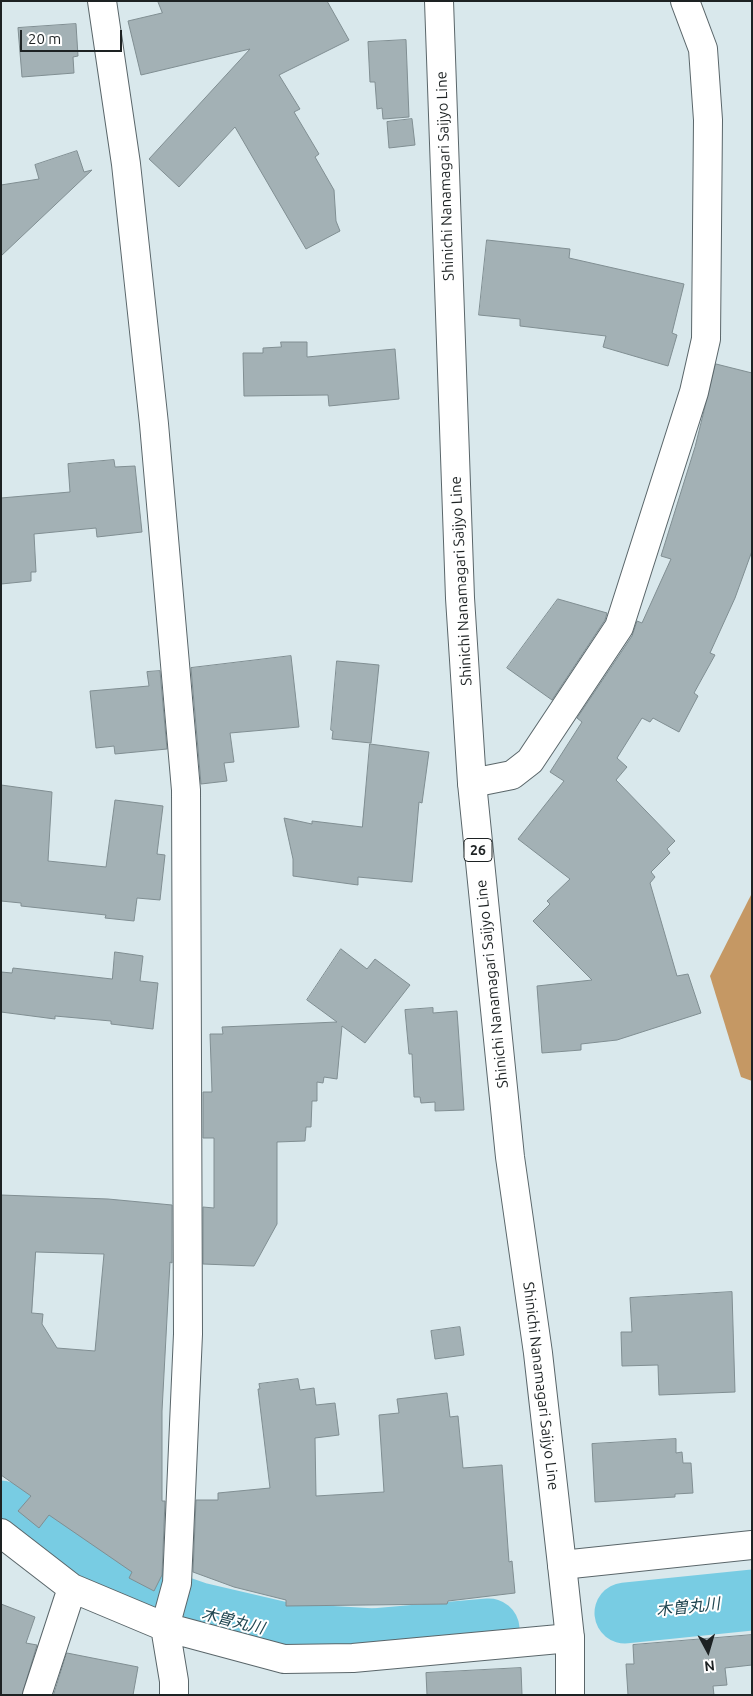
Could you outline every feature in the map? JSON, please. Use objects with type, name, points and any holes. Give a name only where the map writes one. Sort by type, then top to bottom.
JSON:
[{"type":"street","points":[[102,1],[126,164],[154,424],[186,790],[188,1334],[177,1583],[169,1614],[174,1695]]},
{"type":"street","name":"Shinichi Nanamagari Saijyo Line","points":[[439,1],[460,598],[472,783],[510,1158],[538,1353],[570,1638],[570,1695]]},
{"type":"street","points":[[472,783],[512,775],[530,761],[619,627],[694,392],[706,339],[708,120],[703,49],[685,1]]},
{"type":"street","points":[[1,1533],[72,1588],[169,1614],[284,1659],[353,1658],[570,1638]]},
{"type":"street","points":[[562,1565],[752,1545]]},
{"type":"street","points":[[37,1695],[72,1588]]},
{"type":"shaded area","points":[[752,893],[752,1081],[741,1077],[710,976]]},
{"type":"building","points":[[158,1],[327,1],[349,40],[279,75],[300,109],[294,112],[319,154],[315,157],[334,190],[336,221],[340,231],[306,249],[235,127],[179,187],[149,159],[250,49],[141,75],[128,21],[162,13]]},
{"type":"building","points":[[76,24],[78,56],[73,57],[74,73],[22,77],[18,28]]},
{"type":"building","points":[[406,40],[409,117],[383,119],[382,108],[377,109],[375,82],[370,82],[368,42]]},
{"type":"building","points":[[412,119],[415,145],[389,148],[387,122]]},
{"type":"building","points":[[77,151],[84,172],[92,170],[1,256],[1,185],[39,179],[35,165]]},
{"type":"building","points":[[487,240],[570,249],[569,258],[684,284],[672,333],[677,335],[668,366],[603,347],[606,336],[520,326],[520,319],[479,315]]},
{"type":"building","points":[[281,342],[307,342],[307,357],[395,349],[399,399],[329,406],[328,395],[244,396],[243,353],[263,353],[263,348],[281,347]]},
{"type":"building","points":[[716,364],[752,373],[752,551],[735,598],[710,653],[715,655],[694,693],[698,696],[679,732],[653,718],[650,722],[642,718],[617,758],[627,767],[616,780],[675,841],[667,849],[670,853],[651,872],[655,877],[650,883],[677,976],[688,974],[701,1013],[617,1040],[581,1044],[581,1050],[542,1053],[537,986],[592,980],[533,921],[550,904],[547,901],[570,879],[518,839],[564,781],[550,772],[582,722],[577,718],[632,636],[637,621],[642,623],[671,559],[661,556],[695,447]]},
{"type":"building","points":[[114,460],[115,467],[135,466],[142,532],[97,537],[96,528],[34,534],[36,572],[31,572],[31,581],[1,584],[1,498],[70,492],[68,464]]},
{"type":"building","points":[[558,599],[607,613],[605,620],[552,700],[507,668]]},
{"type":"building","points":[[291,656],[299,727],[230,733],[234,762],[224,763],[227,781],[201,784],[191,668]]},
{"type":"building","points":[[337,661],[379,665],[371,743],[332,739],[333,731],[331,730]]},
{"type":"building","points":[[160,671],[167,749],[115,754],[114,746],[96,748],[90,691],[149,686],[147,672]]},
{"type":"building","points":[[370,744],[429,752],[422,803],[419,802],[412,882],[358,877],[358,885],[293,876],[293,859],[284,818],[312,824],[312,821],[362,827]]},
{"type":"building","points":[[1,785],[52,792],[48,861],[106,867],[115,800],[163,806],[157,854],[165,855],[160,900],[137,898],[134,921],[105,918],[106,915],[21,906],[21,903],[1,901]]},
{"type":"building","points":[[341,949],[367,969],[375,959],[410,985],[365,1043],[342,1026],[337,1079],[324,1077],[323,1083],[317,1082],[317,1101],[312,1101],[311,1127],[306,1127],[305,1141],[277,1142],[277,1224],[254,1266],[203,1264],[203,1207],[214,1208],[214,1138],[203,1138],[203,1092],[212,1092],[210,1034],[223,1034],[222,1027],[337,1022],[307,1000]]},
{"type":"building","points":[[115,952],[143,956],[140,981],[158,983],[153,1029],[111,1024],[111,1021],[55,1016],[55,1019],[1,1012],[1,972],[12,973],[13,968],[112,979]]},
{"type":"building","points":[[433,1008],[433,1013],[457,1011],[464,1110],[435,1111],[435,1102],[421,1103],[420,1097],[414,1097],[412,1054],[409,1054],[405,1010]]},
{"type":"building","points":[[1,1195],[108,1199],[172,1205],[172,1263],[170,1262],[162,1411],[162,1501],[165,1501],[162,1575],[154,1591],[129,1578],[132,1572],[49,1515],[39,1528],[18,1511],[31,1496],[1,1475]],"holes":[[[36,1252],[104,1254],[95,1351],[57,1348],[42,1324],[43,1314],[32,1313]]]},
{"type":"building","points":[[732,1292],[735,1392],[659,1395],[658,1365],[622,1366],[621,1332],[632,1332],[630,1298]]},
{"type":"building","points":[[460,1327],[464,1355],[435,1359],[431,1331]]},
{"type":"building","points":[[298,1379],[300,1390],[314,1388],[316,1405],[335,1403],[339,1435],[315,1438],[316,1496],[384,1492],[379,1415],[399,1413],[397,1399],[447,1393],[450,1417],[458,1416],[463,1468],[502,1465],[509,1562],[512,1561],[515,1593],[448,1601],[447,1604],[286,1606],[286,1600],[234,1587],[193,1572],[196,1500],[218,1500],[218,1493],[270,1488],[258,1389],[260,1389],[259,1384]]},
{"type":"building","points":[[676,1439],[676,1453],[682,1452],[683,1463],[691,1463],[693,1493],[675,1494],[675,1497],[595,1502],[592,1444]]},
{"type":"building","points":[[1,1604],[35,1617],[26,1643],[37,1645],[22,1695],[1,1695]]},
{"type":"building","points":[[752,1635],[752,1665],[725,1668],[727,1685],[713,1686],[714,1695],[628,1695],[626,1664],[634,1664],[633,1645]]},
{"type":"building","points":[[67,1653],[138,1667],[133,1695],[54,1695]]},
{"type":"building","points":[[521,1668],[522,1695],[427,1695],[426,1673]]},
{"type":"waterway","name":"木曽丸川","points":[[1,1511],[118,1585],[199,1613],[289,1634],[374,1639],[489,1629]]},
{"type":"waterway","name":"木曽丸川","points":[[625,1613],[752,1600]]}]
